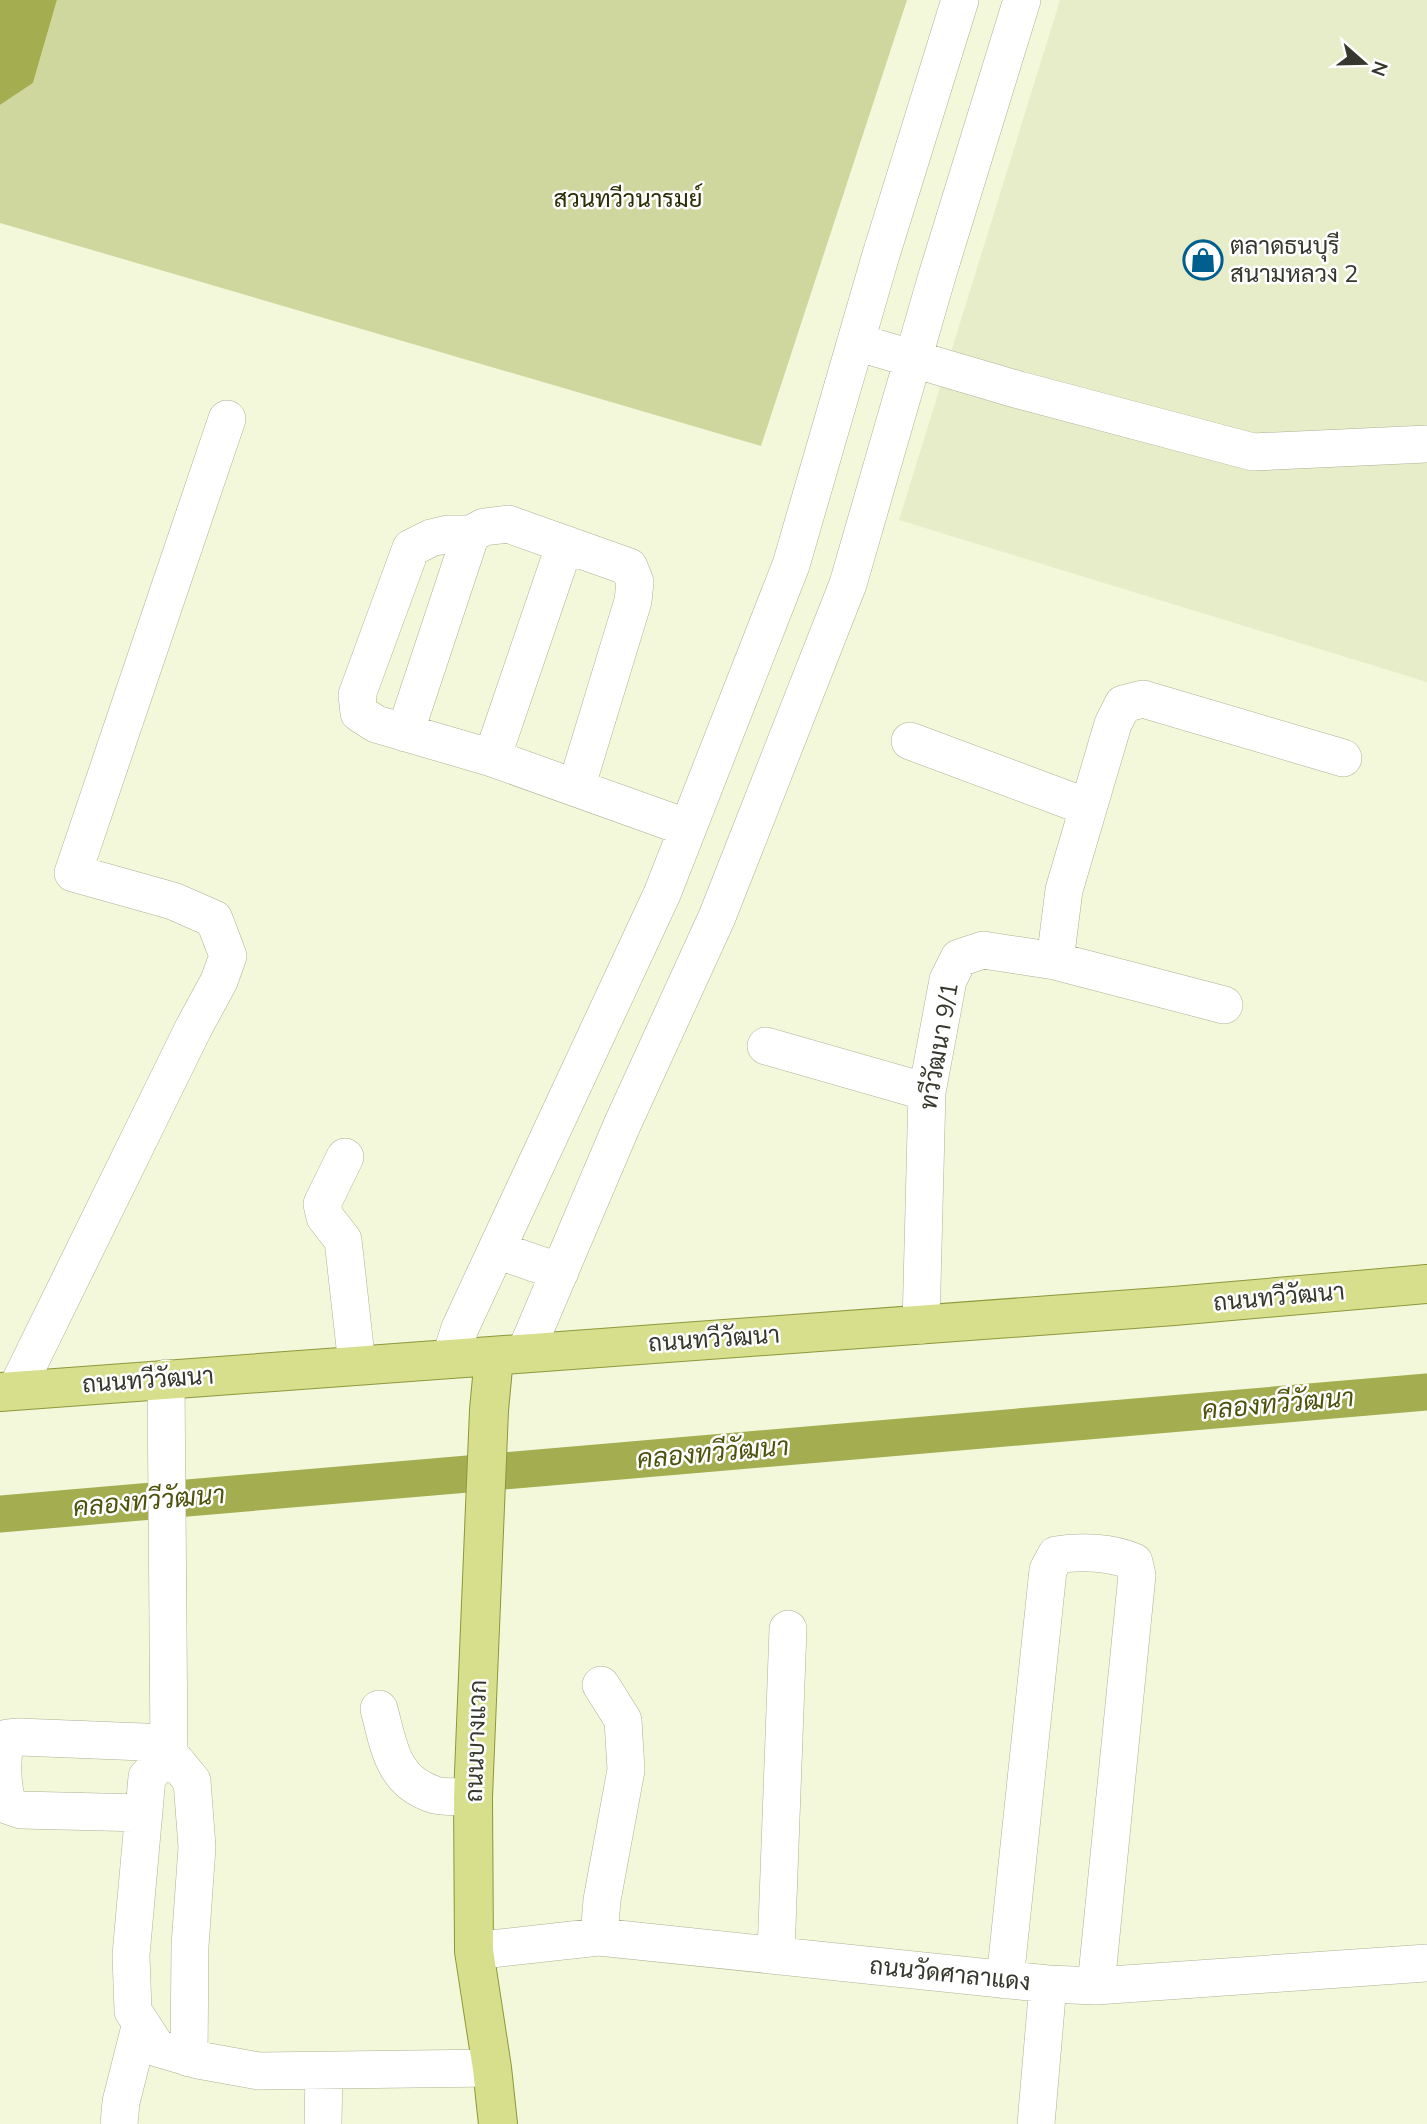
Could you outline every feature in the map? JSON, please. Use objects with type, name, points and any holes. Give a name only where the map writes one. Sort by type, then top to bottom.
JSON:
[{"type":"main road","name":"ถนนทวีวัฒนา","points":[[8,1391],[1188,1305],[1427,1284]]},
{"type":"main road","name":"ถนนบางแวก","points":[[498,2124],[474,1951],[473,1797],[489,1410],[510,1355]]},
{"type":"street","points":[[450,1359],[460,1328],[662,894],[790,565],[960,0]]},
{"type":"street","points":[[510,1355],[560,1272],[622,1125],[717,917],[848,584],[913,358],[1022,0]]},
{"type":"street","points":[[856,342],[1019,390],[1253,452],[1427,444]]},
{"type":"street","points":[[8,1391],[219,981],[228,956],[214,919],[173,901],[73,873],[227,419]]},
{"type":"street","points":[[576,788],[633,601],[635,582],[629,567],[508,524],[484,527],[471,534],[448,534],[431,538],[411,548],[357,695],[359,713],[376,724],[492,758],[576,788],[688,828]]},
{"type":"street","points":[[405,733],[471,534]]},
{"type":"street","points":[[492,758],[565,544]]},
{"type":"street","points":[[1055,961],[1065,890],[1113,723],[1123,704],[1143,699],[1343,758]]},
{"type":"street","points":[[910,741],[1087,807]]},
{"type":"street","name":"ทวีวัฒนา 9/1","points":[[921,1325],[926,1092],[948,980],[959,958],[983,950],[1055,961],[1224,1005]]},
{"type":"street","points":[[766,1046],[926,1092]]},
{"type":"street","points":[[345,1157],[322,1204],[325,1217],[343,1240],[357,1365]]},
{"type":"street","points":[[497,1250],[560,1272]]},
{"type":"street","points":[[166,1378],[169,1748],[192,1781],[197,1847],[190,1946],[189,2057]]},
{"type":"street","points":[[1005,1980],[1048,1570],[1056,1555],[1070,1553],[1120,1556],[1134,1562],[1138,1575],[1096,1986]]},
{"type":"street","points":[[776,1954],[788,1629]]},
{"type":"street","points":[[598,1937],[626,1770],[623,1720],[601,1685]]},
{"type":"street","points":[[379,1709],[389,1746],[401,1775],[418,1788],[437,1796],[473,1797]]},
{"type":"street","points":[[143,1813],[21,1810],[9,1806],[5,1798],[2,1747],[8,1738],[19,1737],[169,1748]]},
{"type":"street","points":[[169,1748],[147,1777],[131,1955],[133,2011],[157,2048],[258,2071],[492,2068]]},
{"type":"street","name":"ถนนวัดศาลาแดง","points":[[474,1951],[598,1937],[1005,1980],[1096,1986],[1427,1963]]},
{"type":"street","points":[[1035,2124],[1048,1984]]},
{"type":"street","points":[[119,2124],[121,2102],[141,2023]]},
{"type":"street","points":[[323,2124],[324,2071]]},
{"type":"shaded area","points":[[0,0],[57,0],[33,83],[0,105]]},
{"type":"shaded area","name":"ตลาดธนบุรี สนามหลวง 2","points":[[1060,0],[1427,0],[1427,682],[899,520]]},
{"type":"green space","name":"สวนทวีวนารมย์","points":[[57,0],[907,0],[761,446],[0,223],[0,105],[33,83]]},
{"type":"waterway","name":"คลองทวีวัฒนา","points":[[0,1514],[1427,1392]]},
{"type":"place","name":"ตลาดธนบุรี สนามหลวง 2","points":[[1203,260]]}]
